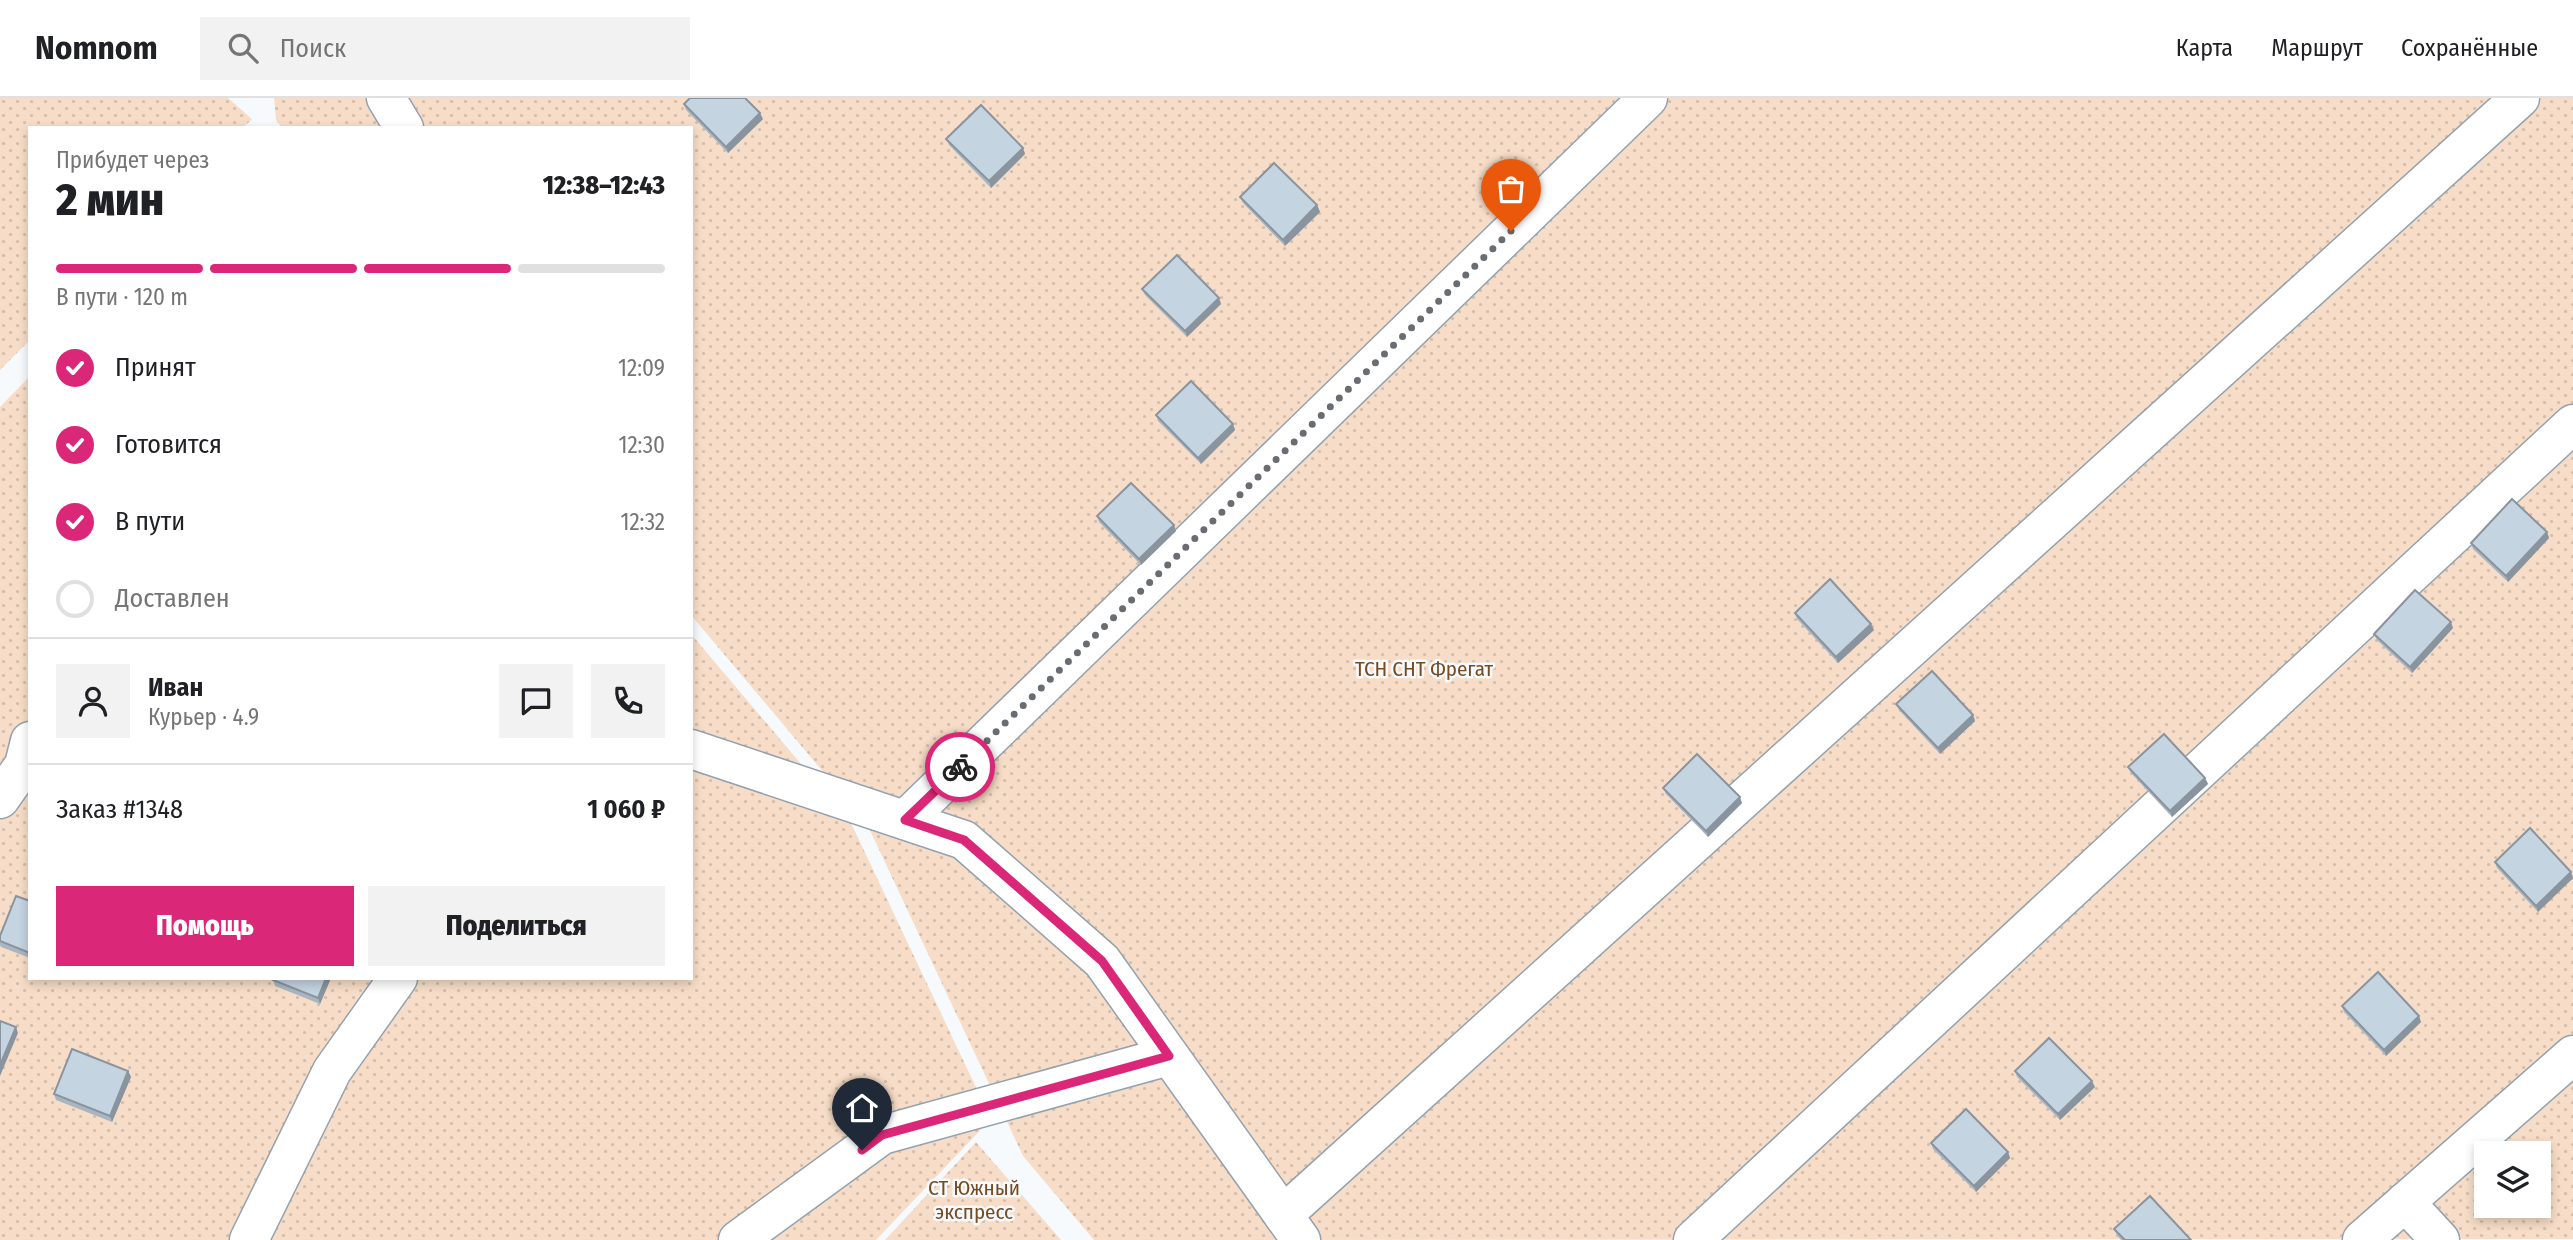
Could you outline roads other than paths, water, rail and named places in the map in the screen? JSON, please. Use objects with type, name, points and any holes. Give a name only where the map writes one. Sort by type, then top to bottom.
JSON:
[{"type":"street","points":[[386,98],[403,126]]},
{"type":"street","points":[[905,820],[1648,98]]},
{"type":"street","points":[[693,751],[964,840],[1102,961],[1292,1227],[2520,98]]},
{"type":"street","points":[[1693,1240],[2573,424]]},
{"type":"street","points":[[0,799],[24,765],[28,749]]},
{"type":"street","points":[[249,1240],[332,1071],[397,980]]},
{"type":"street","points":[[2362,1240],[2573,1055]]},
{"type":"street","points":[[738,1240],[882,1135],[1169,1056]]},
{"type":"street","points":[[2405,1202],[2440,1240]]},
{"type":"park label","name":"ТСН СНТ Фрегат","points":[[1424,669]]},
{"type":"park label","name":"СТ Южный экспресс","points":[[974,1200]]}]
